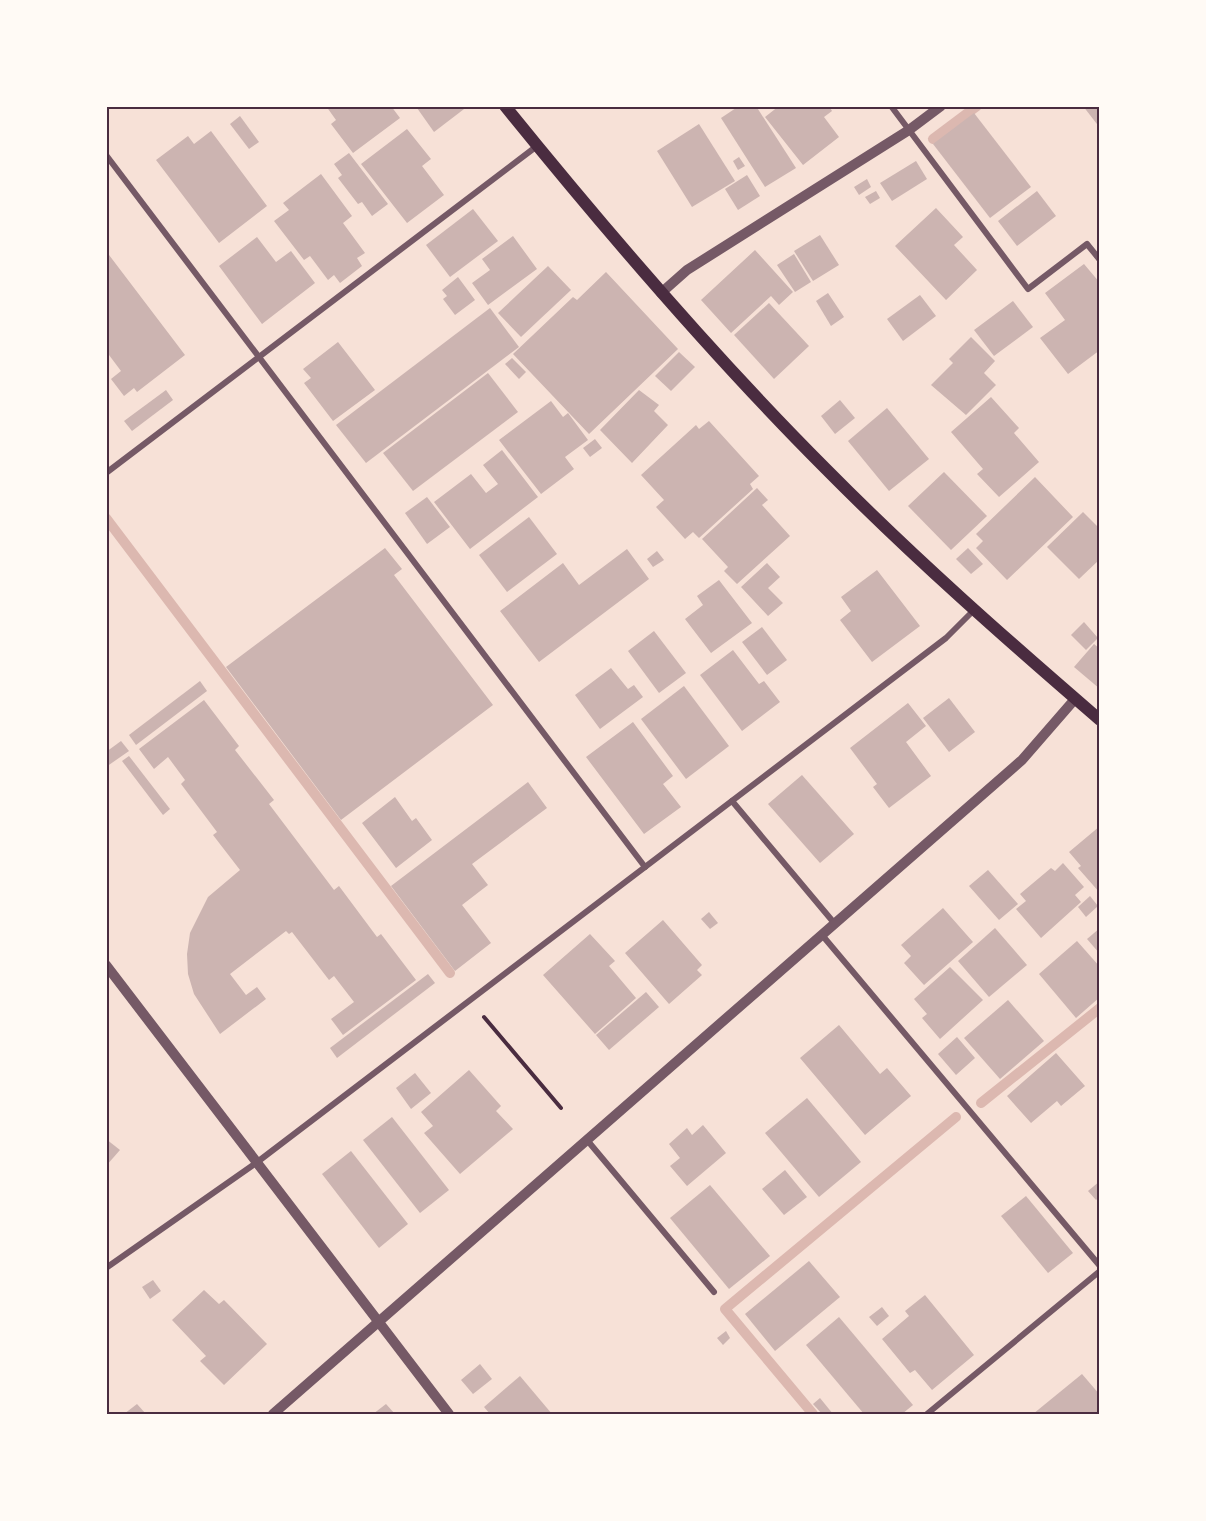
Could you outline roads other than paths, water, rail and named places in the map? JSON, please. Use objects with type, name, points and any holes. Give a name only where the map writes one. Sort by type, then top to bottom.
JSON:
[{"type":"main road","points":[[505,106],[661,292],[826,469],[974,610],[1100,720]]},
{"type":"street","points":[[891,106],[1028,289],[1087,244],[1100,260]]},
{"type":"street","points":[[661,292],[687,270],[909,130],[941,106]]},
{"type":"street","points":[[106,473],[537,146]]},
{"type":"street","points":[[106,155],[645,867]]},
{"type":"street","points":[[106,1268],[256,1163],[956,630],[974,610]]},
{"type":"street","points":[[273,1414],[1022,760],[1075,699]]},
{"type":"street","points":[[732,801],[835,924]]},
{"type":"street","points":[[822,935],[1100,1266]]},
{"type":"street","points":[[106,965],[449,1414]]},
{"type":"street","points":[[587,1140],[714,1292]]},
{"type":"street","points":[[927,1414],[1100,1271]]},
{"type":"waterway","points":[[933,139],[977,106]]},
{"type":"waterway","points":[[106,518],[450,973]]},
{"type":"waterway","points":[[981,1103],[1100,1008]]},
{"type":"waterway","points":[[813,1414],[725,1309],[956,1117]]}]
